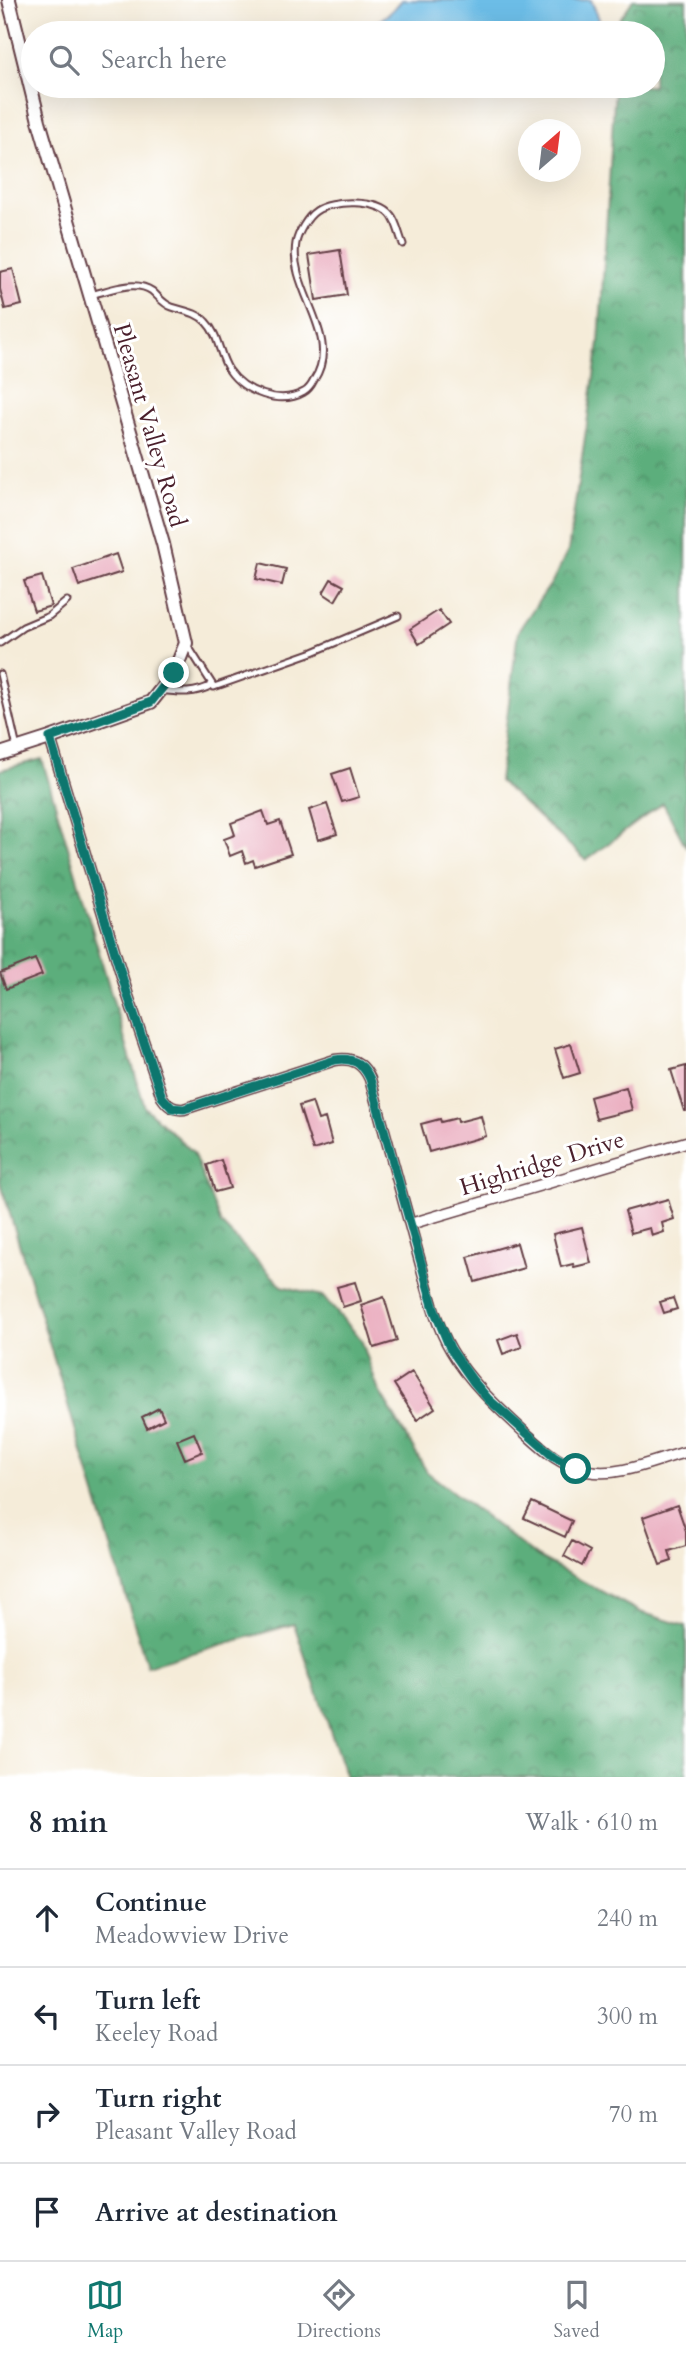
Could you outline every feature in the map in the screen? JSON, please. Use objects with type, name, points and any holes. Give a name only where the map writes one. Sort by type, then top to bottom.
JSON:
[{"type":"street","name":"Pleasant Valley Road","points":[[9,0],[21,48]]},
{"type":"street","name":"Pleasant Valley Road","points":[[33,98],[163,544],[186,643]]},
{"type":"street","points":[[0,754],[151,702],[174,673],[186,643]]},
{"type":"street","points":[[50,738],[128,996],[162,1097],[167,1104],[172,1108],[184,1109],[324,1063],[344,1058],[353,1060],[367,1071],[370,1079],[434,1309],[450,1348],[488,1399],[541,1447],[576,1469],[604,1473],[619,1471],[686,1452]]},
{"type":"street","name":"Highridge Drive","points":[[410,1224],[686,1142]]},
{"type":"lane","points":[[90,295],[138,285],[150,290],[171,307],[191,312],[206,321],[214,333],[229,370],[242,383],[265,396],[286,398],[306,392],[316,378],[323,359],[322,341],[298,276],[296,244],[299,233],[316,211],[334,205],[370,202],[390,214],[403,244]]},
{"type":"lane","points":[[0,643],[23,627],[49,616],[67,601]]},
{"type":"lane","points":[[160,690],[185,693],[212,685],[214,687],[313,652],[398,616]]},
{"type":"lane","points":[[186,643],[212,685]]},
{"type":"lane","points":[[0,674],[17,748]]},
{"type":"green space","points":[[633,0],[686,0],[686,847],[663,803],[586,860],[499,781],[518,631],[552,582],[568,551],[599,343],[614,98],[665,98],[665,21],[618,21]]},
{"type":"green space","points":[[42,759],[145,1108],[193,1152],[221,1224],[282,1286],[322,1296],[361,1339],[378,1389],[427,1472],[537,1557],[640,1612],[686,1626],[686,1777],[346,1777],[294,1624],[147,1666],[0,1181],[0,770]]},
{"type":"water","points":[[402,0],[591,0],[599,19],[378,21]]},
{"type":"building","points":[[340,250],[347,295],[316,300],[309,255]]},
{"type":"building","points":[[13,269],[22,305],[5,309],[0,289],[0,272]]},
{"type":"building","points":[[116,554],[122,572],[79,586],[73,569]]},
{"type":"building","points":[[260,563],[286,569],[282,585],[256,579]]},
{"type":"building","points":[[42,576],[51,606],[34,611],[24,581]]},
{"type":"building","points":[[331,579],[344,586],[335,601],[323,593]]},
{"type":"building","points":[[439,610],[449,624],[419,644],[410,629]]},
{"type":"building","points":[[350,768],[359,797],[342,802],[332,774]]},
{"type":"building","points":[[327,804],[337,834],[318,840],[309,810]]},
{"type":"building","points":[[263,811],[268,825],[280,821],[291,854],[255,866],[253,860],[246,863],[242,851],[230,856],[224,839],[235,835],[231,823]]},
{"type":"building","points":[[35,959],[42,975],[6,989],[0,973]]},
{"type":"building","points":[[571,1044],[580,1073],[564,1078],[555,1049]]},
{"type":"building","points":[[686,1066],[686,1111],[684,1111],[671,1070]]},
{"type":"building","points":[[626,1087],[632,1110],[596,1119],[590,1097]]},
{"type":"building","points":[[312,1102],[318,1120],[325,1118],[332,1144],[313,1150],[299,1106]]},
{"type":"building","points":[[481,1116],[486,1136],[429,1152],[421,1124],[457,1118],[458,1122]]},
{"type":"building","points":[[221,1160],[230,1188],[215,1192],[207,1165]]},
{"type":"building","points":[[668,1199],[674,1219],[662,1223],[664,1232],[652,1236],[650,1228],[631,1233],[625,1211]]},
{"type":"building","points":[[582,1227],[591,1263],[561,1267],[553,1234]]},
{"type":"building","points":[[517,1243],[524,1268],[475,1282],[468,1257]]},
{"type":"building","points":[[355,1282],[361,1301],[343,1307],[337,1287]]},
{"type":"building","points":[[384,1297],[397,1341],[374,1348],[361,1305]]},
{"type":"building","points":[[673,1298],[677,1309],[664,1313],[660,1302]]},
{"type":"building","points":[[517,1333],[522,1347],[503,1354],[498,1340]]},
{"type":"building","points":[[412,1372],[435,1408],[417,1420],[394,1384]]},
{"type":"building","points":[[159,1408],[164,1419],[147,1428],[142,1417]]},
{"type":"building","points":[[194,1433],[202,1452],[185,1459],[177,1440]]},
{"type":"building","points":[[532,1502],[572,1521],[565,1537],[524,1518]]},
{"type":"building","points":[[677,1505],[686,1531],[686,1546],[669,1551],[672,1561],[660,1565],[643,1517]]},
{"type":"building","points":[[572,1541],[590,1551],[582,1566],[564,1556]]},
{"type":"route","points":[[174,673],[151,702],[50,738],[128,996],[162,1097],[172,1108],[184,1109],[344,1058],[353,1060],[367,1071],[434,1309],[450,1348],[488,1399],[541,1447],[576,1469]]}]
